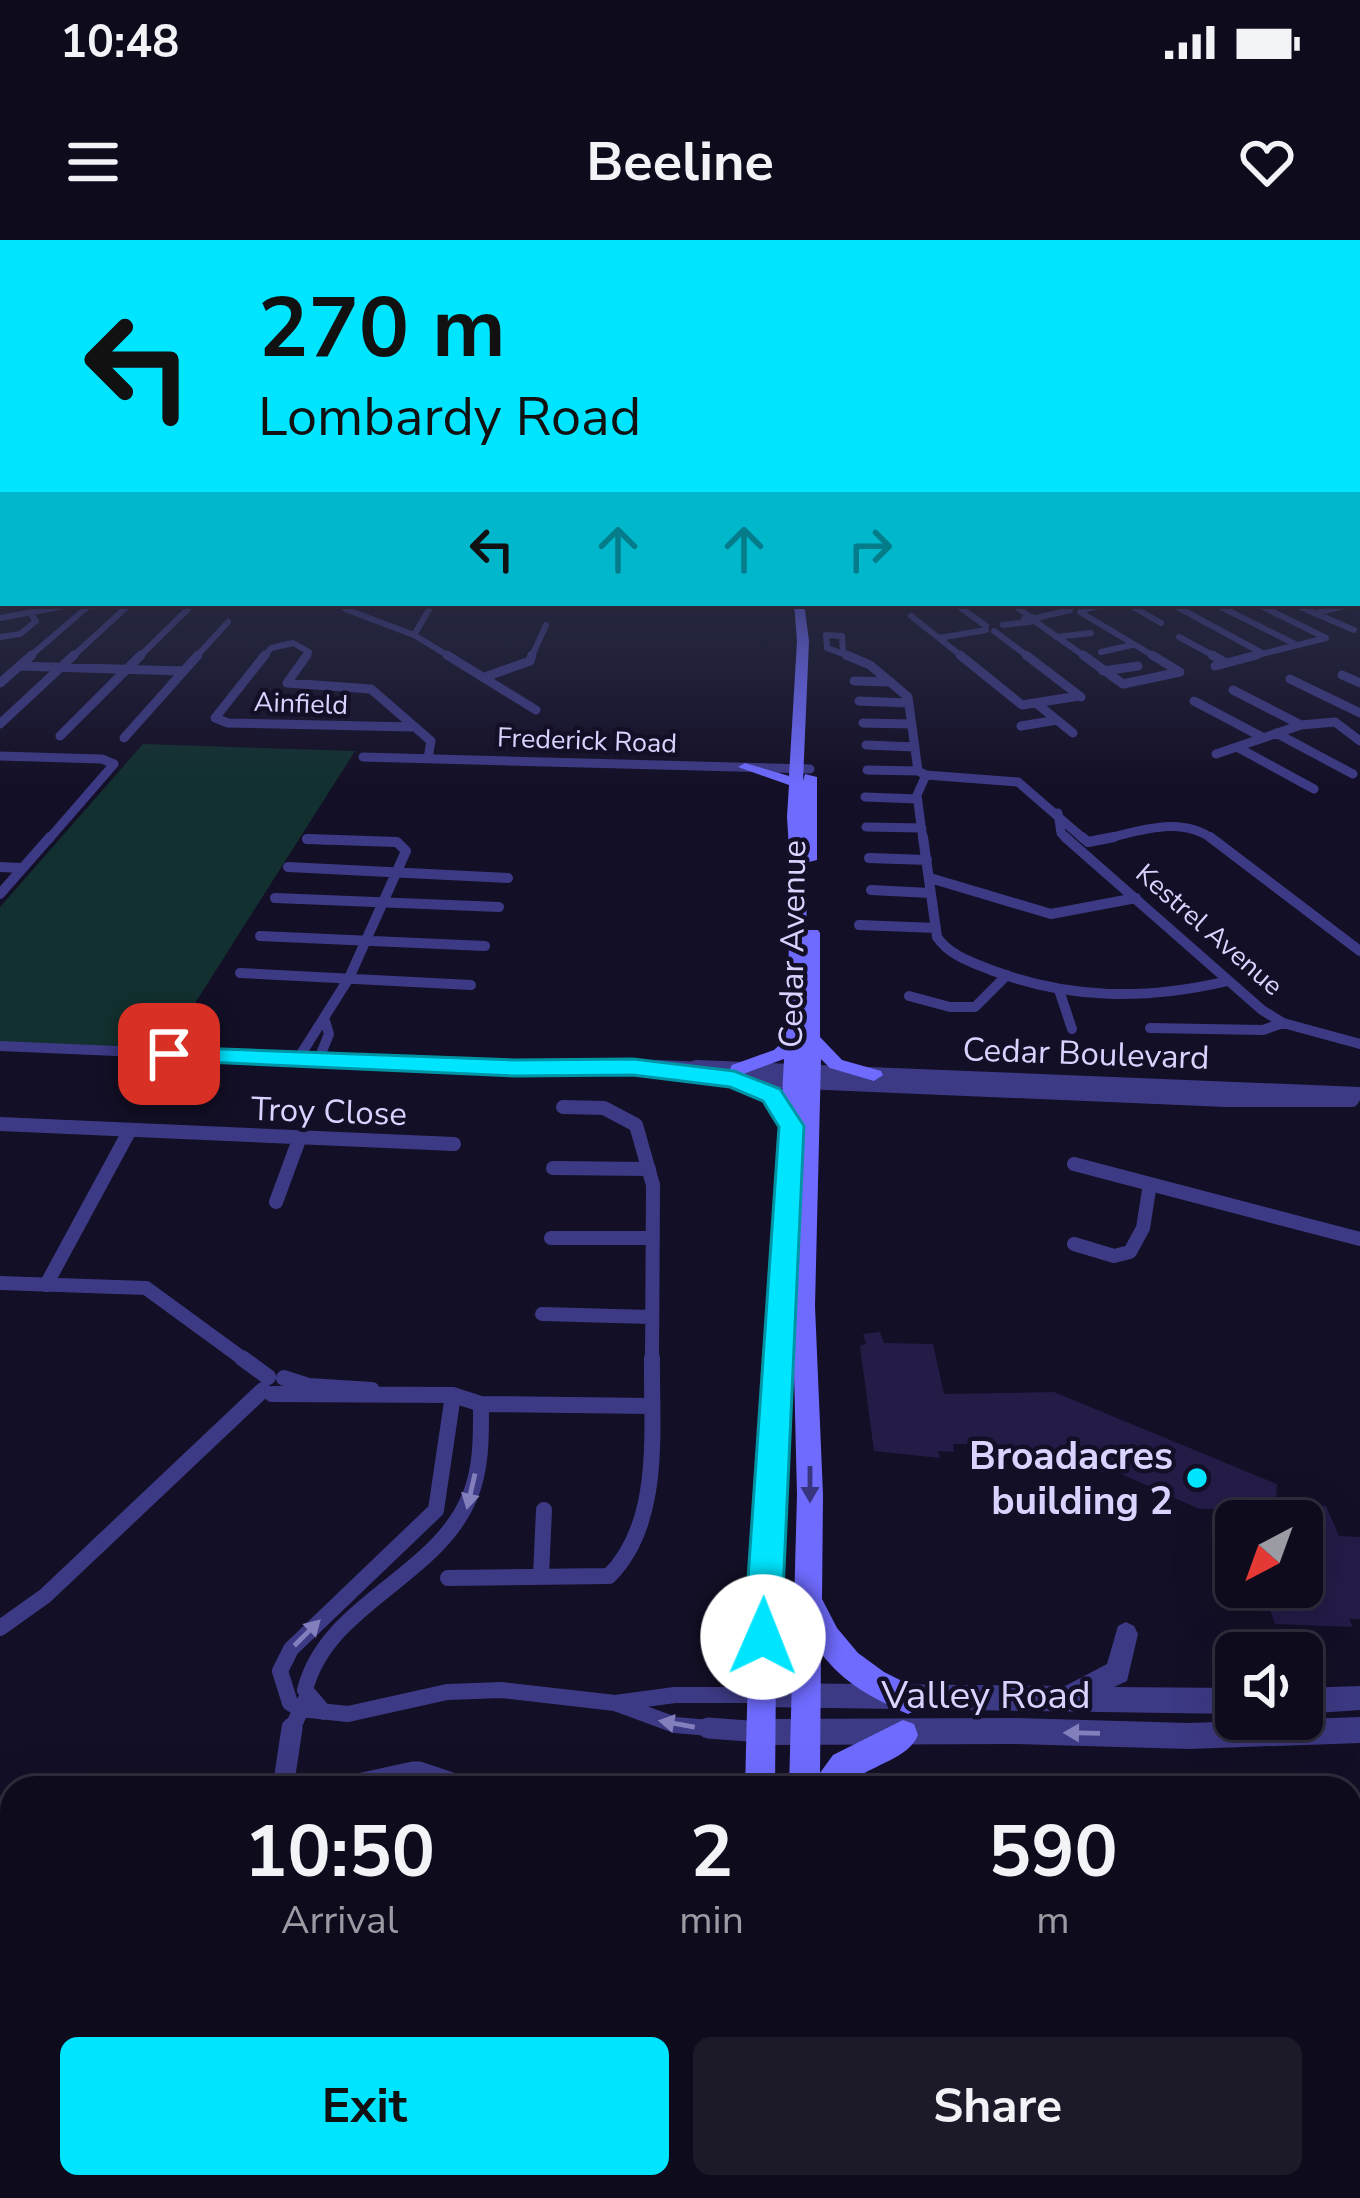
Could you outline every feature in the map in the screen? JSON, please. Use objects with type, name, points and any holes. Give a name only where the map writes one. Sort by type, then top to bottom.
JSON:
[{"type":"main road","name":"Cedar Avenue","points":[[802,606],[801,1077],[809,1368],[804,1776]]},
{"type":"main road","points":[[745,767],[802,774]]},
{"type":"main road","points":[[737,1074],[803,1040],[836,1064],[874,1075]]},
{"type":"main road","points":[[737,1074],[769,1093],[792,1126]]},
{"type":"main road","name":"Cedar Avenue","points":[[760,1776],[764,1553],[784,1304],[784,1216],[801,1077]]},
{"type":"main road","points":[[807,1599],[837,1657],[866,1681],[908,1700]]},
{"type":"main road","points":[[836,1776],[844,1766],[903,1735]]},
{"type":"street","points":[[0,618],[65,606]]},
{"type":"street","points":[[0,683],[89,606]]},
{"type":"street","points":[[0,724],[128,606]]},
{"type":"street","points":[[346,606],[414,635],[536,710]]},
{"type":"street","points":[[414,635],[431,606]]},
{"type":"street","points":[[911,616],[1022,705],[1083,698],[959,606]]},
{"type":"street","points":[[939,638],[993,628],[1031,619],[1074,608],[1180,673],[1131,686],[1103,671],[1056,638],[1031,619],[1016,606]]},
{"type":"street","points":[[1132,606],[1161,622]]},
{"type":"street","points":[[1176,606],[1262,653]]},
{"type":"street","points":[[1219,606],[1297,645]]},
{"type":"street","points":[[1260,606],[1326,638]]},
{"type":"street","points":[[1299,606],[1357,629]]},
{"type":"street","points":[[1317,613],[1337,606]]},
{"type":"street","points":[[60,736],[188,609]]},
{"type":"street","points":[[0,637],[14,637],[31,627],[36,621],[30,613]]},
{"type":"street","points":[[124,738],[228,622]]},
{"type":"street","points":[[485,677],[530,661],[546,625]]},
{"type":"street","points":[[1215,665],[1357,629]]},
{"type":"street","points":[[272,632],[285,643]]},
{"type":"street","points":[[1056,638],[1091,633]]},
{"type":"street","points":[[1179,637],[1226,663]]},
{"type":"street","name":"Ainfield","points":[[412,728],[216,720],[271,648],[297,644],[309,652],[287,683],[371,689],[431,741],[428,758]]},
{"type":"street","points":[[1101,652],[1132,645]]},
{"type":"street","points":[[843,653],[870,664],[910,703],[922,773],[917,799],[930,893],[945,949],[1060,993],[1169,995],[1228,980]]},
{"type":"street","points":[[19,666],[183,671]]},
{"type":"street","points":[[1103,671],[1138,666]]},
{"type":"street","points":[[1342,675],[1360,683]]},
{"type":"street","points":[[1290,679],[1359,712]]},
{"type":"street","points":[[854,681],[892,682]]},
{"type":"street","points":[[1233,690],[1301,724]]},
{"type":"street","points":[[859,701],[910,703]]},
{"type":"street","points":[[1194,701],[1262,737]]},
{"type":"street","points":[[1036,703],[1073,733]]},
{"type":"street","points":[[1216,754],[1301,724],[1335,722],[1359,712]]},
{"type":"street","points":[[1021,726],[1058,720]]},
{"type":"street","points":[[1335,722],[1360,741]]},
{"type":"street","points":[[863,723],[912,724]]},
{"type":"street","points":[[1276,733],[1353,774]]},
{"type":"street","points":[[866,745],[915,747]]},
{"type":"street","points":[[1237,747],[1314,789]]},
{"type":"street","points":[[0,756],[114,762],[0,894]]},
{"type":"street","name":"Frederick Road","points":[[363,757],[745,767]]},
{"type":"street","name":"Kestrel Avenue","points":[[867,770],[1011,779],[1058,813],[1059,830],[1087,848],[1136,898],[1283,1023],[1360,1044]]},
{"type":"street","points":[[865,797],[917,799]]},
{"type":"street","points":[[1087,848],[1173,825],[1198,827],[1360,951]]},
{"type":"street","points":[[866,827],[922,828]]},
{"type":"street","points":[[298,1059],[349,978],[406,850],[397,842],[307,839]]},
{"type":"street","points":[[869,858],[927,860]]},
{"type":"street","points":[[0,867],[21,868]]},
{"type":"street","points":[[287,867],[508,878]]},
{"type":"street","points":[[930,878],[1051,914],[1136,898]]},
{"type":"street","points":[[871,890],[930,893]]},
{"type":"street","points":[[275,898],[499,907]]},
{"type":"street","points":[[859,925],[936,928]]},
{"type":"street","points":[[260,936],[485,946]]},
{"type":"street","points":[[240,973],[471,985]]},
{"type":"street","points":[[909,995],[950,1007],[975,1006],[1007,975]]},
{"type":"street","points":[[1060,993],[1072,1029]]},
{"type":"street","points":[[318,1060],[329,1034],[325,1021]]},
{"type":"street","points":[[1150,1028],[1263,1030],[1283,1023]]},
{"type":"street","points":[[0,1046],[801,1077]]},
{"type":"street","name":"Cedar Boulevard","points":[[801,1077],[874,1075],[1223,1093]]},
{"type":"street","name":"Cedar Boulevard","points":[[801,1077],[1360,1097]]},
{"type":"street","points":[[448,1578],[609,1576],[626,1559],[650,1491],[653,1238],[649,1169],[640,1132],[613,1111],[562,1107]]},
{"type":"street","name":"Troy Close","points":[[0,1124],[454,1144]]},
{"type":"street","points":[[46,1285],[130,1130]]},
{"type":"street","points":[[276,1202],[300,1137]]},
{"type":"street","points":[[1074,1164],[1360,1239]]},
{"type":"street","points":[[553,1168],[649,1169]]},
{"type":"street","points":[[1074,1244],[1114,1256],[1130,1252],[1140,1238],[1150,1184]]},
{"type":"street","points":[[551,1238],[653,1238]]},
{"type":"street","points":[[0,1283],[146,1288],[293,1398],[453,1395],[481,1404],[651,1406]]},
{"type":"street","points":[[542,1314],[651,1317]]},
{"type":"street","points":[[0,1628],[45,1596],[272,1385]]},
{"type":"street","points":[[304,1703],[286,1698],[280,1682],[291,1649],[430,1519],[439,1501],[453,1395]]},
{"type":"street","points":[[285,1776],[289,1734],[304,1703],[307,1674],[317,1655],[458,1524],[470,1500],[481,1404]]},
{"type":"street","points":[[542,1575],[544,1510]]},
{"type":"street","points":[[404,1543],[421,1562]]},
{"type":"street","points":[[1065,1697],[1112,1679],[1121,1666],[1126,1634]]},
{"type":"street","name":"Valley Road","points":[[304,1703],[324,1712],[348,1714],[466,1690],[615,1703],[657,1696],[762,1695],[1215,1701]]},
{"type":"street","points":[[1323,1700],[1360,1697]]},
{"type":"street","name":"Valley Road","points":[[615,1703],[675,1725],[761,1732],[1188,1736],[1360,1730]]},
{"type":"green space","points":[[143,744],[355,751],[166,1049],[0,1043],[0,907]]},
{"type":"building","name":"Broadacres building 2","points":[[880,1332],[884,1343],[933,1344],[944,1394],[1054,1392],[1277,1484],[1276,1500],[1215,1500],[1215,1509],[1199,1509],[1108,1468],[1107,1473],[1015,1454],[995,1444],[953,1444],[954,1452],[938,1451],[940,1458],[874,1451],[860,1346],[866,1344],[863,1334]]},
{"type":"building","name":"Broadacres building 2","points":[[1326,1506],[1339,1536],[1360,1537],[1360,1619],[1349,1619],[1353,1627],[1275,1624],[1269,1608],[1323,1608]]},
{"type":"place","name":"Broadacres building 2","points":[[1197,1478]]},
{"type":"route","points":[[169,1054],[514,1068],[633,1067],[734,1079],[772,1095],[792,1126],[784,1216],[784,1304],[764,1553],[763,1637]]}]
